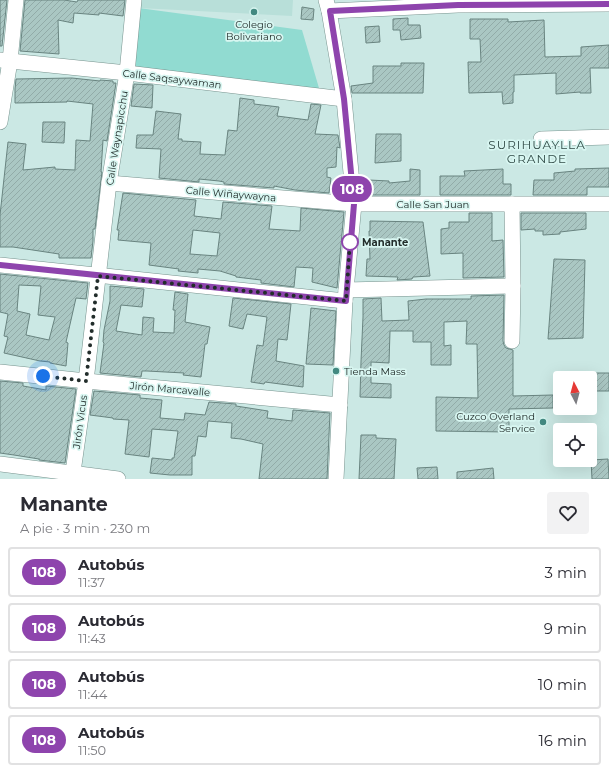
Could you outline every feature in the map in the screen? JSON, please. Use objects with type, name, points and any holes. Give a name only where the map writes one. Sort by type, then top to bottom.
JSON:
[{"type":"street","points":[[0,122],[5,60],[16,0]]},
{"type":"street","name":"Calle Waynapicchu","points":[[98,276],[109,184],[127,73],[134,0]]},
{"type":"street","points":[[336,479],[346,296],[354,204],[344,99],[328,4],[458,2],[609,4]]},
{"type":"street","name":"Calle Saqsaywaman","points":[[5,60],[344,99]]},
{"type":"street","points":[[542,139],[609,137]]},
{"type":"street","name":"Calle Wiñaywayna","points":[[109,184],[354,204]]},
{"type":"street","name":"Calle San Juan","points":[[354,204],[609,204]]},
{"type":"street","points":[[512,204],[512,341]]},
{"type":"street","points":[[0,265],[98,276],[346,296],[513,286]]},
{"type":"street","name":"Jirón Vicus","points":[[72,476],[86,381],[98,276]]},
{"type":"street","name":"Jirón Marcavalle","points":[[0,372],[340,405]]},
{"type":"street","points":[[0,464],[72,476],[118,479]]},
{"type":"shaded area","name":"Colegio Bolivariano","points":[[139,0],[293,0],[292,16],[139,8]]},
{"type":"green space","points":[[131,7],[302,30],[321,95],[124,73]]},
{"type":"building","points":[[0,0],[7,0],[2,46],[0,46]]},
{"type":"building","points":[[25,0],[64,0],[77,2],[78,0],[125,0],[123,16],[99,13],[99,15],[74,13],[73,23],[58,20],[59,54],[20,51]]},
{"type":"building","points":[[302,7],[314,9],[313,20],[301,19]]},
{"type":"building","points":[[408,18],[408,25],[420,25],[421,38],[401,40],[400,30],[393,30],[393,19]]},
{"type":"building","points":[[470,19],[508,19],[508,22],[544,20],[545,57],[581,56],[581,47],[609,45],[609,68],[590,68],[591,93],[580,92],[556,94],[556,73],[514,75],[513,103],[503,104],[502,92],[469,93],[468,62],[481,62],[480,39],[470,39]]},
{"type":"building","points":[[379,26],[380,42],[366,43],[365,27]]},
{"type":"building","points":[[401,63],[424,63],[423,93],[352,93],[351,86],[373,83],[373,66],[401,66]]},
{"type":"building","points":[[72,78],[113,81],[113,83],[116,83],[107,141],[103,140],[102,172],[95,229],[93,229],[91,258],[59,258],[59,254],[13,247],[0,247],[0,215],[8,142],[26,144],[23,170],[55,167],[55,169],[75,170],[76,140],[90,141],[93,104],[67,101],[15,103],[16,79]]},
{"type":"building","points":[[134,84],[153,85],[152,108],[131,106]]},
{"type":"building","points":[[240,98],[254,100],[254,104],[279,107],[277,116],[308,120],[311,104],[321,105],[315,134],[338,135],[340,148],[337,147],[336,167],[327,168],[327,177],[331,178],[329,193],[295,190],[274,186],[274,188],[224,184],[224,182],[219,181],[199,179],[199,182],[159,178],[161,149],[136,148],[137,135],[153,135],[156,111],[181,114],[178,139],[182,139],[182,141],[201,142],[200,154],[225,155],[228,130],[237,131]]},
{"type":"building","points":[[43,122],[65,122],[64,143],[42,142]]},
{"type":"building","points":[[376,134],[401,134],[401,161],[375,163]]},
{"type":"building","points":[[609,168],[609,187],[587,187],[587,195],[533,195],[534,180],[554,180],[554,173],[575,171],[575,169]]},
{"type":"building","points":[[410,169],[420,170],[420,195],[368,195],[369,180],[389,181],[389,183],[410,181]]},
{"type":"building","points":[[503,169],[503,184],[511,184],[511,195],[440,195],[440,176],[465,176],[464,171]]},
{"type":"building","points":[[123,193],[196,200],[194,216],[221,219],[223,202],[272,206],[269,229],[300,231],[301,208],[344,212],[337,288],[312,282],[313,268],[296,267],[294,287],[261,283],[261,280],[236,277],[220,271],[198,269],[198,273],[178,271],[179,269],[149,265],[151,243],[118,240],[119,230],[117,230]],"holes":[[[193,230],[220,233],[217,256],[190,254]]]},
{"type":"building","points":[[469,213],[492,213],[492,241],[503,240],[504,277],[463,278],[463,253],[441,254],[441,229],[449,228],[449,222],[469,222]]},
{"type":"building","points":[[521,213],[586,213],[586,229],[560,232],[560,234],[543,235],[543,231],[535,231],[535,229],[521,230]]},
{"type":"building","points":[[370,221],[423,222],[430,276],[397,280],[398,277],[366,276],[367,259],[370,259]]},
{"type":"building","points":[[554,259],[585,260],[583,338],[548,339]]},
{"type":"building","points":[[0,274],[88,283],[86,299],[76,298],[66,342],[68,343],[66,366],[4,353],[8,337],[4,336],[8,314],[0,312]],"holes":[[[19,285],[41,286],[38,315],[55,317],[49,340],[26,335],[30,314],[17,311]]]},
{"type":"building","points":[[110,286],[144,289],[142,307],[121,305],[116,331],[142,335],[143,317],[154,318],[153,332],[174,333],[175,310],[173,310],[175,292],[188,294],[185,322],[210,327],[207,344],[205,344],[201,377],[183,375],[184,373],[147,371],[142,371],[141,377],[100,373],[104,343],[104,330],[110,301]]},
{"type":"building","points":[[504,295],[503,341],[506,348],[513,350],[513,396],[553,395],[553,408],[509,409],[509,432],[436,431],[436,397],[478,398],[477,344],[466,344],[467,321],[444,322],[444,346],[451,345],[451,365],[431,365],[431,342],[413,342],[413,331],[390,331],[389,363],[371,362],[371,383],[391,384],[391,398],[360,397],[363,299],[381,298],[382,321],[409,320],[408,301],[426,299],[471,299],[471,296]]},
{"type":"building","points":[[233,298],[291,304],[287,340],[278,339],[276,361],[304,366],[303,387],[265,382],[264,384],[251,382],[257,345],[263,346],[267,317],[247,314],[243,329],[229,326]]},
{"type":"building","points":[[311,308],[336,311],[333,365],[306,364]]},
{"type":"building","points":[[597,373],[609,373],[609,391],[597,391]]},
{"type":"building","points":[[0,381],[23,383],[23,386],[46,390],[46,386],[76,389],[65,463],[0,453]]},
{"type":"building","points":[[94,391],[140,395],[140,398],[162,400],[160,418],[184,420],[185,413],[205,415],[209,402],[236,404],[236,406],[268,411],[267,418],[292,421],[293,410],[330,413],[327,479],[259,479],[263,444],[231,438],[232,423],[208,421],[206,437],[198,436],[195,456],[192,456],[192,475],[150,473],[152,458],[172,460],[172,458],[174,458],[178,431],[152,429],[149,457],[125,454],[129,420],[90,415]]},
{"type":"building","points":[[361,435],[376,435],[376,438],[396,439],[394,479],[359,479]]},
{"type":"building","points":[[608,459],[609,479],[592,479],[591,467],[597,467],[597,460]]},
{"type":"building","points":[[437,467],[438,479],[418,479],[417,468]]},
{"type":"building","points":[[493,468],[494,479],[457,479],[457,472]]},
{"type":"bus line","name":"108","points":[[0,265],[346,301],[354,204],[344,99],[330,11],[458,5],[609,4]]},
{"type":"place","name":"Colegio Bolivariano","points":[[254,12]]},
{"type":"place","name":"Manante","points":[[350,242]]},
{"type":"place","name":"Tienda Mass","points":[[336,371]]},
{"type":"place","name":"Cuzco Overland Service","points":[[543,422]]},
{"type":"district","name":"SURIHUAYLLA GRANDE","points":[[537,151]]},
{"type":"route","points":[[43,376],[86,381],[98,276],[346,301],[350,242]]}]
